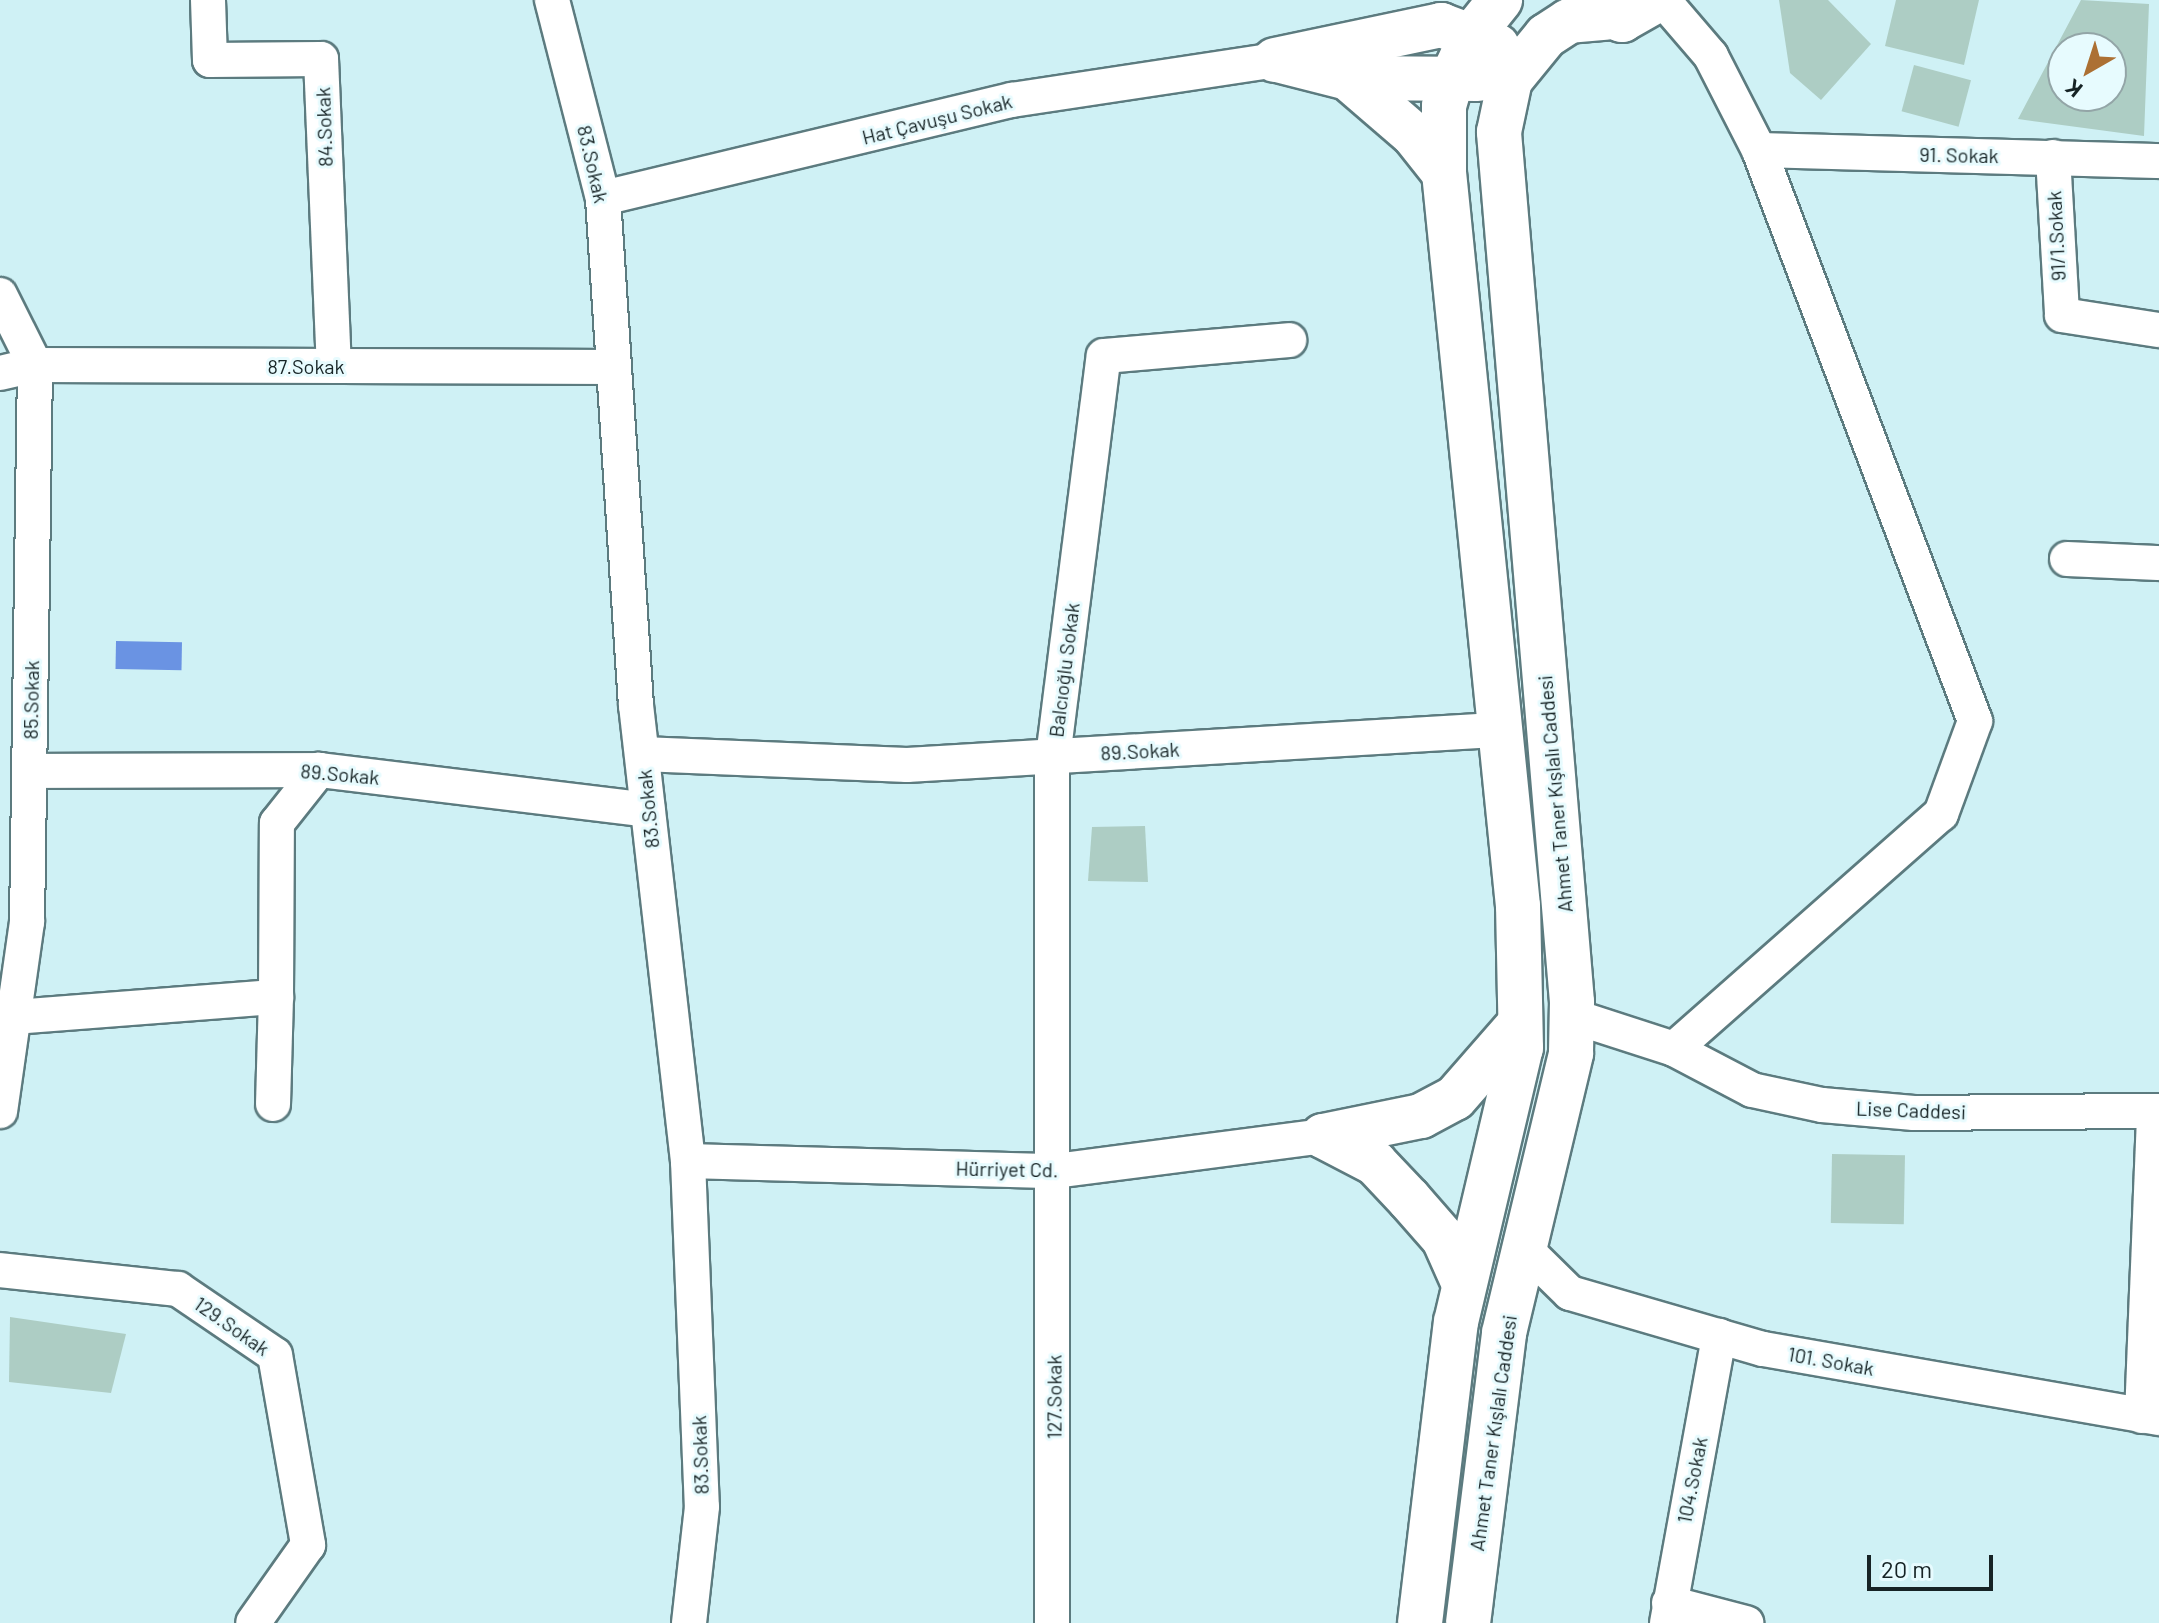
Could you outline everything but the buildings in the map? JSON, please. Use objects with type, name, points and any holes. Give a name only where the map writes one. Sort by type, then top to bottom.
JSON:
[{"type":"main road","points":[[1420,1623],[1464,1284],[1521,1048],[1518,906],[1495,730],[1444,173],[1444,106],[1452,78],[1472,35],[1500,0]]},
{"type":"main road","points":[[1275,60],[1348,78],[1452,78],[1518,69],[1569,21],[1593,9],[1637,16],[1657,0]]},
{"type":"main road","points":[[1275,60],[1441,25],[1472,35],[1518,69]]},
{"type":"main road","name":"Ahmet Taner Kışlalı Caddesi","points":[[1468,1623],[1502,1347],[1571,1053],[1572,1016],[1499,132],[1518,69]]},
{"type":"main road","points":[[1348,78],[1414,135],[1444,173]]},
{"type":"main road","points":[[1323,1136],[1421,1116],[1455,1098],[1484,1074],[1521,1021]]},
{"type":"main road","points":[[1323,1136],[1375,1163],[1401,1190],[1444,1239],[1464,1284]]},
{"type":"street","name":"84.Sokak","points":[[208,0],[210,60],[321,59],[334,366]]},
{"type":"street","name":"83.Sokak","points":[[552,0],[603,198],[612,367],[642,754],[688,1161],[702,1507],[689,1623]]},
{"type":"street","points":[[1663,0],[1711,56],[1759,150],[1975,721],[1941,814],[1674,1049]]},
{"type":"street","name":"Hat Çavuşu Sokak","points":[[603,198],[1012,100],[1275,60]]},
{"type":"street","name":"91. Sokak","points":[[1759,150],[2159,161]]},
{"type":"street","name":"91/1.Sokak","points":[[2053,157],[2062,315],[2159,330]]},
{"type":"street","name":"85.Sokak","points":[[0,295],[35,365],[27,922],[14,1017],[3,1062],[0,1111]]},
{"type":"street","name":"Balcıoğlu Sokak","points":[[1055,1171],[1053,756],[1104,356],[1289,340]]},
{"type":"street","name":"87.Sokak","points":[[0,373],[35,365],[612,367]]},
{"type":"street","points":[[2067,559],[2159,563]]},
{"type":"street","name":"89.Sokak","points":[[642,754],[907,765],[1495,730]]},
{"type":"street","points":[[273,1104],[277,823],[319,770]]},
{"type":"street","name":"89.Sokak","points":[[31,771],[319,770],[648,810]]},
{"type":"street","points":[[14,1017],[276,997]]},
{"type":"street","name":"Lise Caddesi","points":[[1572,1016],[1674,1049],[1752,1090],[1822,1105],[1914,1113],[2157,1111]]},
{"type":"street","points":[[2151,1417],[2157,1111]]},
{"type":"street","name":"Hürriyet Cd.","points":[[688,1161],[1055,1171],[1323,1136]]},
{"type":"street","name":"127.Sokak","points":[[1052,1623],[1055,1171]]},
{"type":"street","name":"101. Sokak","points":[[1525,1249],[1570,1293],[1719,1336],[2151,1417]]},
{"type":"street","name":"129.Sokak","points":[[0,1270],[178,1289],[275,1355],[308,1545],[253,1623]]},
{"type":"street","name":"104.Sokak","points":[[1668,1613],[1719,1336]]},
{"type":"street","points":[[1668,1613],[1746,1623]]},
{"type":"water","points":[[116,641],[182,642],[182,670],[116,669]]}]
